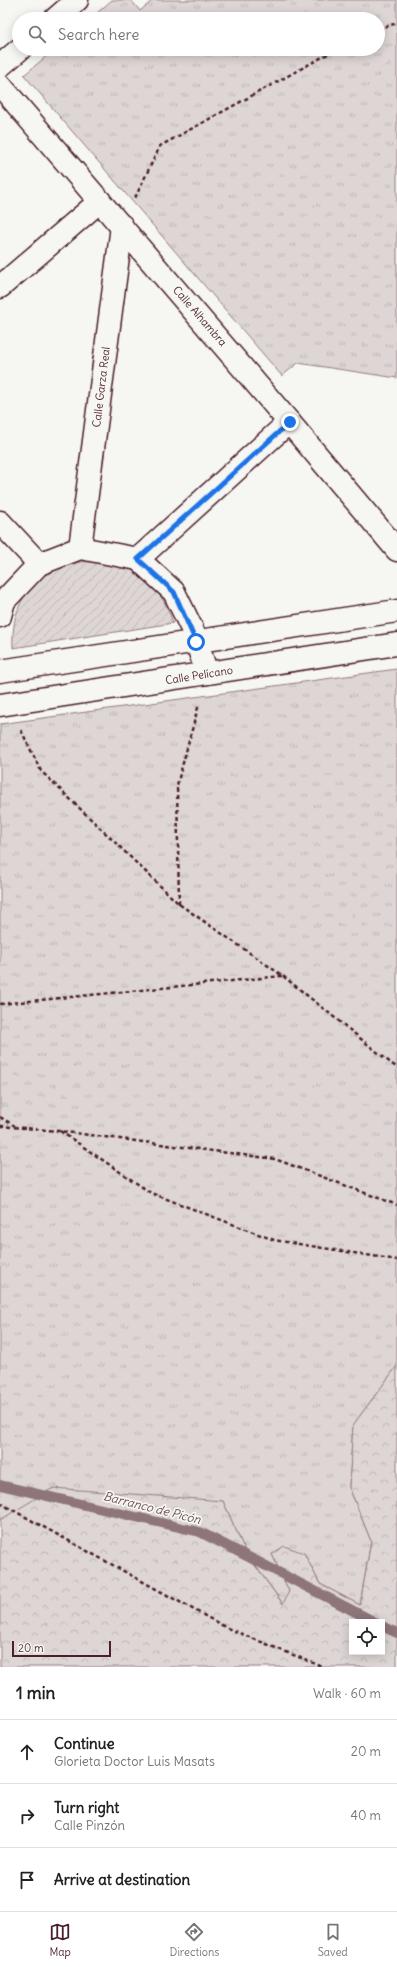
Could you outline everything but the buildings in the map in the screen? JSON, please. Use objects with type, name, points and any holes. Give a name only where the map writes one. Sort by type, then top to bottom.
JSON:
[{"type":"street","points":[[63,12],[77,0]]},
{"type":"street","points":[[0,66],[12,56]]},
{"type":"street","name":"Calle Alhambra","points":[[0,85],[290,422],[397,550]]},
{"type":"street","points":[[0,287],[100,201]]},
{"type":"street","name":"Calle Garza Real","points":[[80,548],[122,226]]},
{"type":"street","points":[[138,559],[290,422]]},
{"type":"street","points":[[0,522],[40,564]]},
{"type":"street","points":[[1,604],[40,564],[80,548],[138,559],[174,592],[208,673]]},
{"type":"street","points":[[0,671],[397,611]]},
{"type":"street","name":"Calle Pelícano","points":[[4,704],[397,644]]},
{"type":"street","points":[[0,679],[4,704]]},
{"type":"path","points":[[385,27],[397,23]]},
{"type":"path","points":[[122,226],[160,146],[324,56]]},
{"type":"path","points":[[179,904],[177,785],[208,673]]},
{"type":"path","points":[[4,704],[41,771],[179,904],[283,976],[397,1068]]},
{"type":"path","points":[[0,1004],[283,976]]},
{"type":"path","points":[[0,1117],[17,1127]]},
{"type":"path","points":[[0,1126],[59,1131],[275,1159],[397,1205]]},
{"type":"path","points":[[59,1131],[151,1193],[274,1240],[397,1260]]},
{"type":"path","points":[[0,1503],[227,1628],[323,1667]]},
{"type":"green space","points":[[112,0],[131,0],[140,11],[153,0],[397,0],[397,378],[298,363],[282,376],[24,75],[47,56],[385,56],[385,12],[98,12]]},
{"type":"green space","points":[[96,560],[127,567],[144,575],[162,597],[173,623],[13,648],[13,634],[18,609],[30,588],[50,572],[63,566]]},
{"type":"green space","points":[[397,669],[397,1366],[353,1425],[349,1487],[371,1541],[360,1605],[320,1584],[304,1553],[272,1554],[289,1591],[284,1605],[246,1553],[223,1501],[0,1520],[0,724]]},
{"type":"green space","points":[[397,1366],[397,1667],[0,1667],[0,1520],[53,1488],[223,1501],[246,1553],[283,1604],[289,1591],[272,1554],[284,1546],[304,1553],[320,1584],[360,1605],[371,1541],[349,1487],[353,1425]]},
{"type":"waterway","name":"Barranco de Picón","points":[[0,1485],[200,1532],[369,1619]]},
{"type":"waterway","name":"Barranco de Picón","points":[[385,1627],[397,1633]]},
{"type":"route","points":[[196,642],[192,629],[174,592],[138,559],[290,422]]}]
